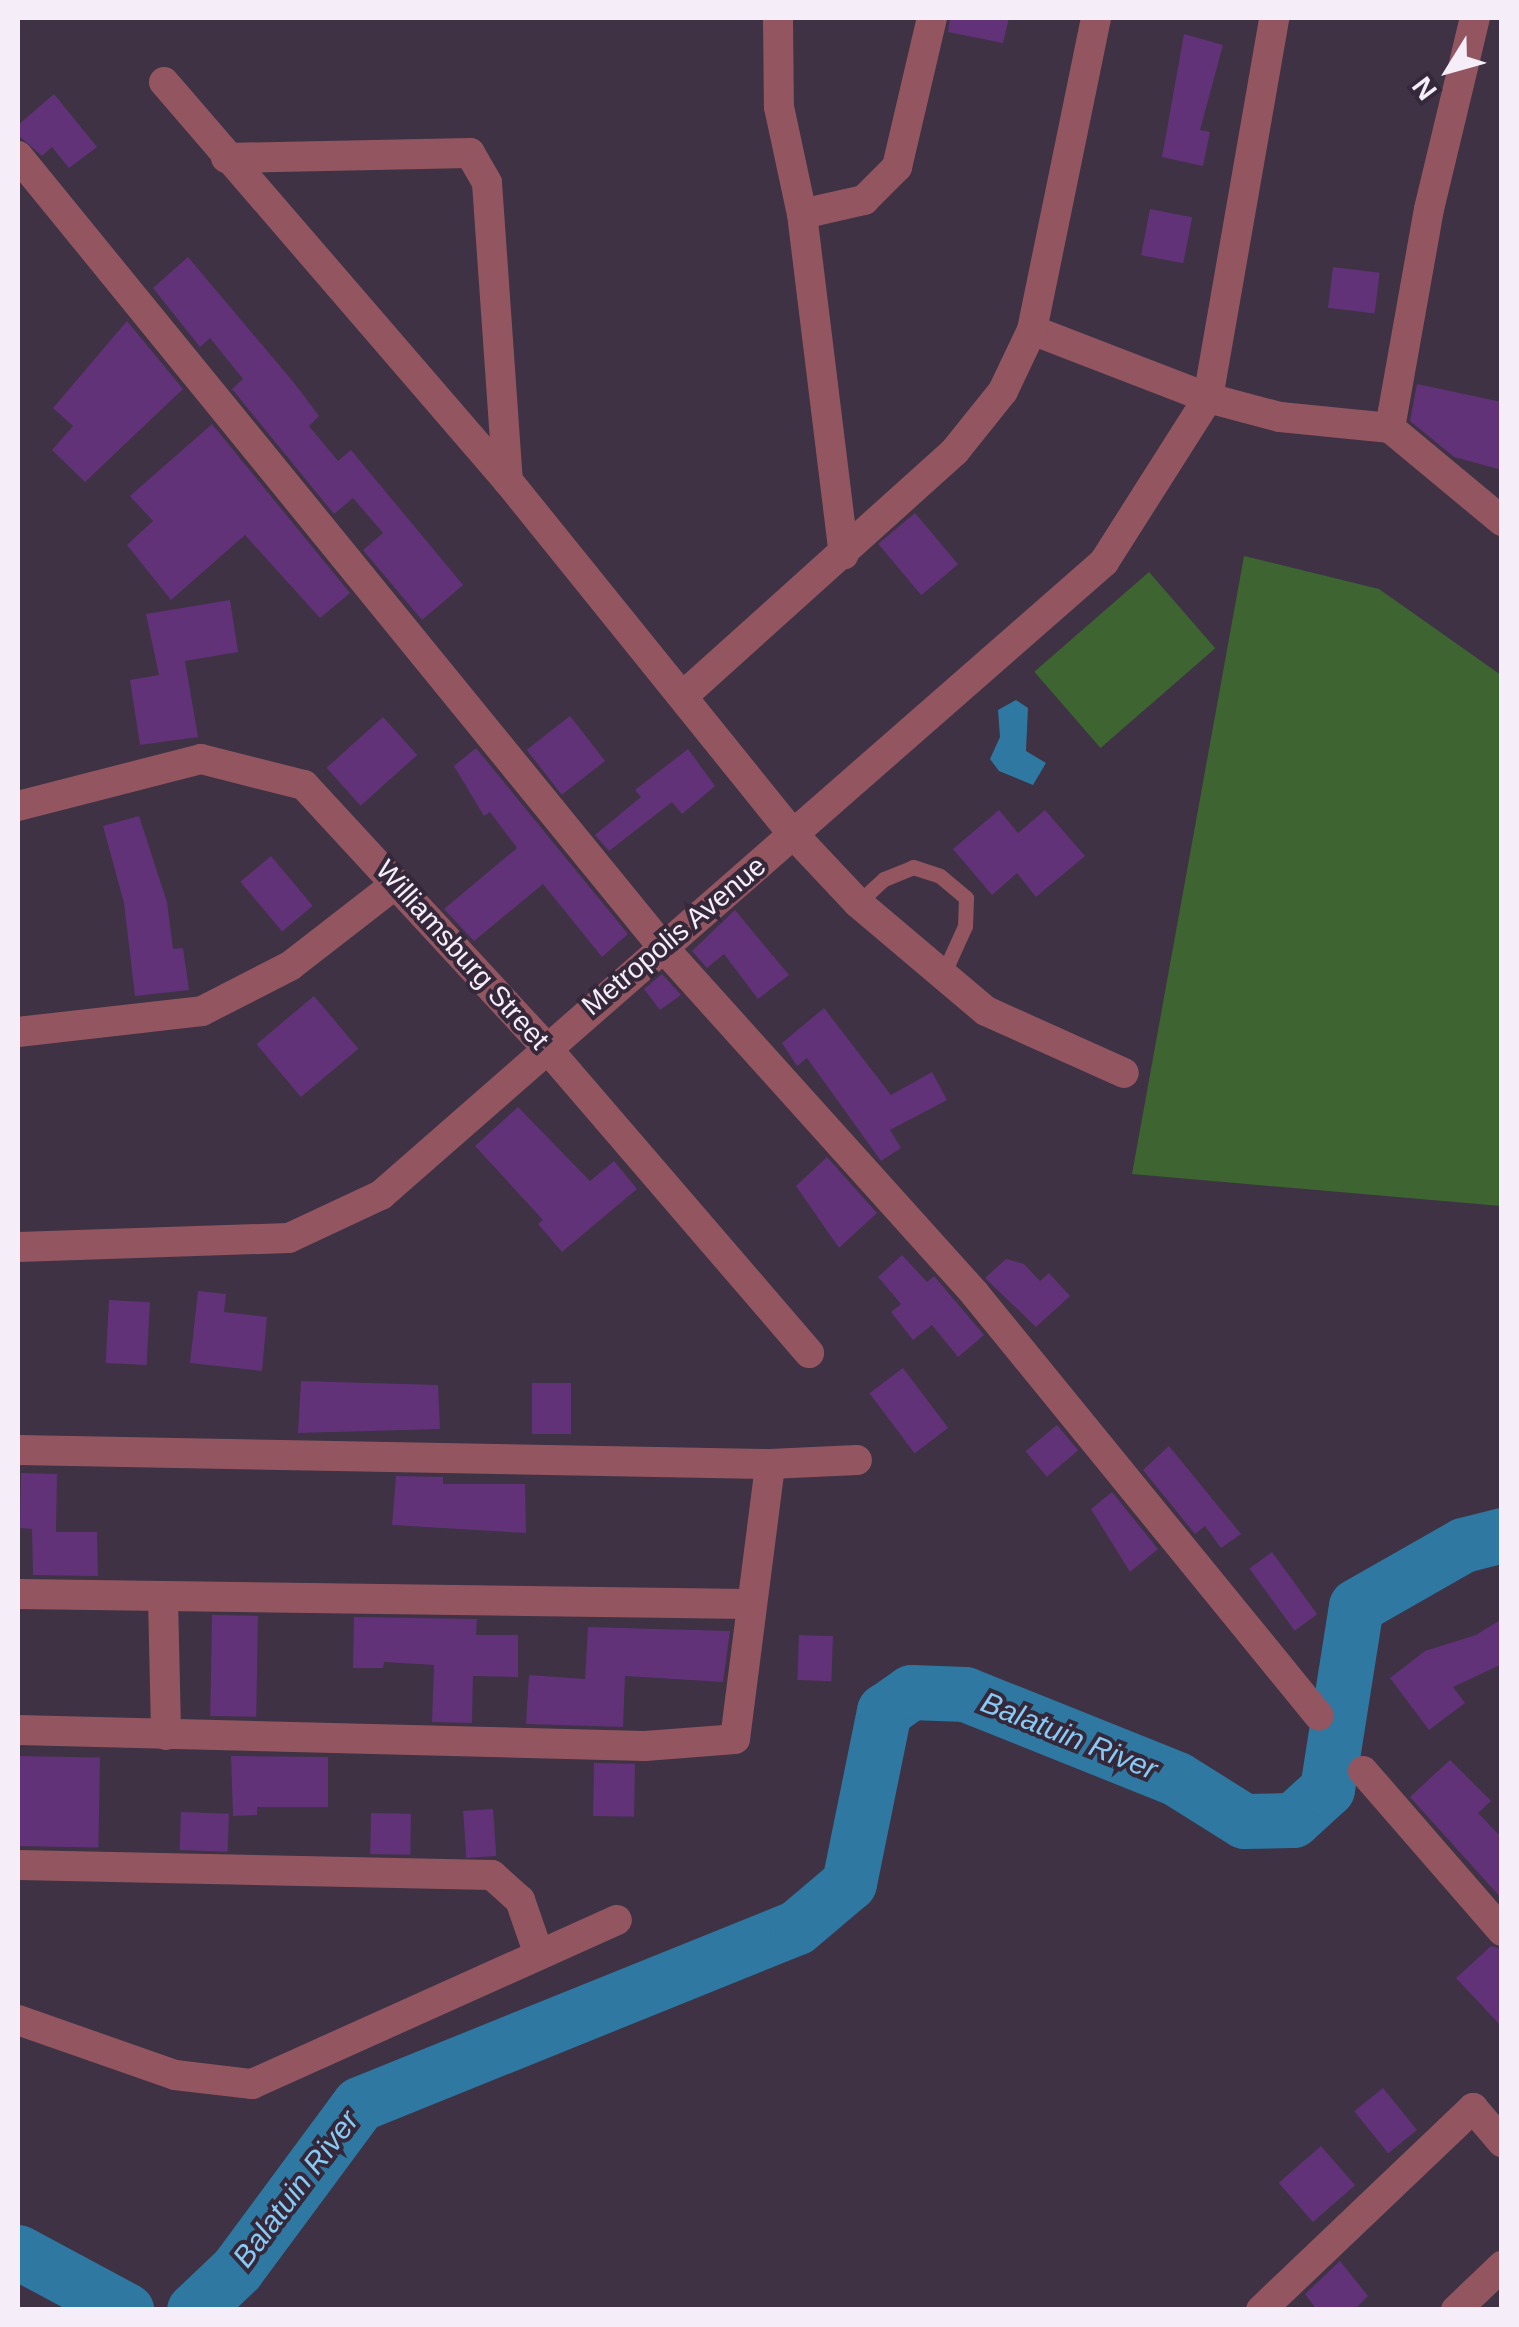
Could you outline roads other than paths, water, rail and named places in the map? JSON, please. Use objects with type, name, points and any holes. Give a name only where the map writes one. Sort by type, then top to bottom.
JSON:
[{"type":"street","points":[[778,18],[779,107],[802,214],[844,554]]},
{"type":"street","points":[[802,214],[864,200],[897,167],[932,18]]},
{"type":"street","points":[[682,696],[955,451],[1003,391],[1032,330],[1096,18]]},
{"type":"street","points":[[1208,398],[1274,18]]},
{"type":"street","points":[[1390,428],[1430,209],[1475,18]]},
{"type":"street","points":[[164,82],[508,481],[794,835],[858,903],[941,979],[986,1011],[1124,1073]]},
{"type":"street","points":[[226,158],[470,153],[487,182],[508,481]]},
{"type":"street","points":[[18,156],[660,944],[975,1294],[1319,1716]]},
{"type":"street","points":[[1032,330],[1208,398],[1280,417],[1390,428],[1502,521]]},
{"type":"street","name":"Metropolis Avenue","points":[[18,1247],[288,1238],[381,1194],[660,944],[794,835],[1104,562],[1208,398]]},
{"type":"street","name":"Williamsburg Street","points":[[18,806],[201,759],[304,786],[545,1046],[809,1353]]},
{"type":"street","points":[[18,1032],[202,1011],[290,966],[396,882]]},
{"type":"street","points":[[18,1450],[770,1464],[857,1460]]},
{"type":"street","points":[[18,1730],[646,1746],[735,1738],[749,1604],[770,1464]]},
{"type":"street","points":[[18,1594],[749,1604]]},
{"type":"street","points":[[163,1598],[166,1734]]},
{"type":"street","points":[[1363,1771],[1502,1931]]},
{"type":"street","points":[[18,1864],[492,1875],[520,1900],[539,1954]]},
{"type":"street","points":[[18,2020],[175,2075],[252,2084],[618,1920]]},
{"type":"street","points":[[1261,2310],[1472,2108],[1502,2142]]},
{"type":"street","points":[[1456,2310],[1502,2266]]},
{"type":"lane","points":[[858,903],[884,878],[913,868],[940,876],[966,898],[965,926],[941,979]]},
{"type":"water","points":[[1016,700],[1028,708],[1026,751],[1046,763],[1033,785],[999,771],[990,759],[1000,737],[998,710]]},
{"type":"waterway","name":"Balatuin River","points":[[194,2310],[237,2269],[359,2104],[797,1927],[849,1883],[884,1711],[911,1692],[965,1694],[1177,1779],[1244,1821],[1293,1820],[1327,1789],[1356,1606],[1463,1545],[1502,1535]]},
{"type":"waterway","name":"Balatuin River","points":[[18,2252],[126,2310]]}]
